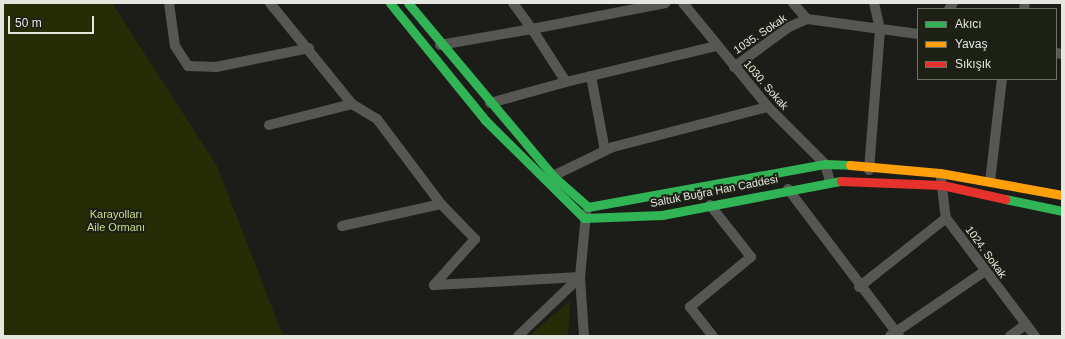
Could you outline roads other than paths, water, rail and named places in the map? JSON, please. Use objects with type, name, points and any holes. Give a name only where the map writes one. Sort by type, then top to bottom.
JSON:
[{"type":"street","points":[[169,3],[174,46],[188,66],[216,67],[309,48]]},
{"type":"street","points":[[270,3],[309,48],[352,104],[377,119],[441,204],[475,239],[434,285],[580,277]]},
{"type":"street","points":[[390,3],[485,120],[584,218]]},
{"type":"street","points":[[408,3],[440,45],[553,176],[588,207],[584,218],[580,277],[584,336]]},
{"type":"street","points":[[513,3],[532,29],[566,82]]},
{"type":"street","points":[[440,45],[666,3]]},
{"type":"street","name":"1030. Sokak","points":[[683,3],[716,46],[768,107],[825,164],[830,181]]},
{"type":"street","points":[[793,3],[807,19],[917,34]]},
{"type":"street","points":[[868,180],[880,29],[874,3]]},
{"type":"street","name":"1035. Sokak","points":[[734,66],[807,19]]},
{"type":"street","points":[[490,103],[566,82],[716,46]]},
{"type":"street","points":[[591,76],[605,151]]},
{"type":"street","points":[[990,182],[1002,80]]},
{"type":"street","points":[[269,125],[352,104]]},
{"type":"street","points":[[553,176],[605,151],[768,107]]},
{"type":"street","name":"Saltuk Buğra Han Caddesi","points":[[588,207],[825,164],[869,164],[940,173],[1062,195]]},
{"type":"street","name":"1024. Sokak","points":[[940,173],[946,218],[1035,336]]},
{"type":"street","name":"Saltuk Buğra Han Caddesi","points":[[584,218],[662,215],[830,181],[868,180],[942,185],[1062,211]]},
{"type":"street","points":[[788,189],[895,335],[985,271]]},
{"type":"street","points":[[342,226],[441,204]]},
{"type":"street","points":[[710,205],[751,257],[690,307],[713,336]]},
{"type":"street","points":[[859,287],[946,218]]},
{"type":"street","points":[[518,336],[580,277]]},
{"type":"street","points":[[1010,336],[1025,324]]},
{"type":"park label","name":"Karayolları Aile Ormanı","points":[[116,221]]}]
